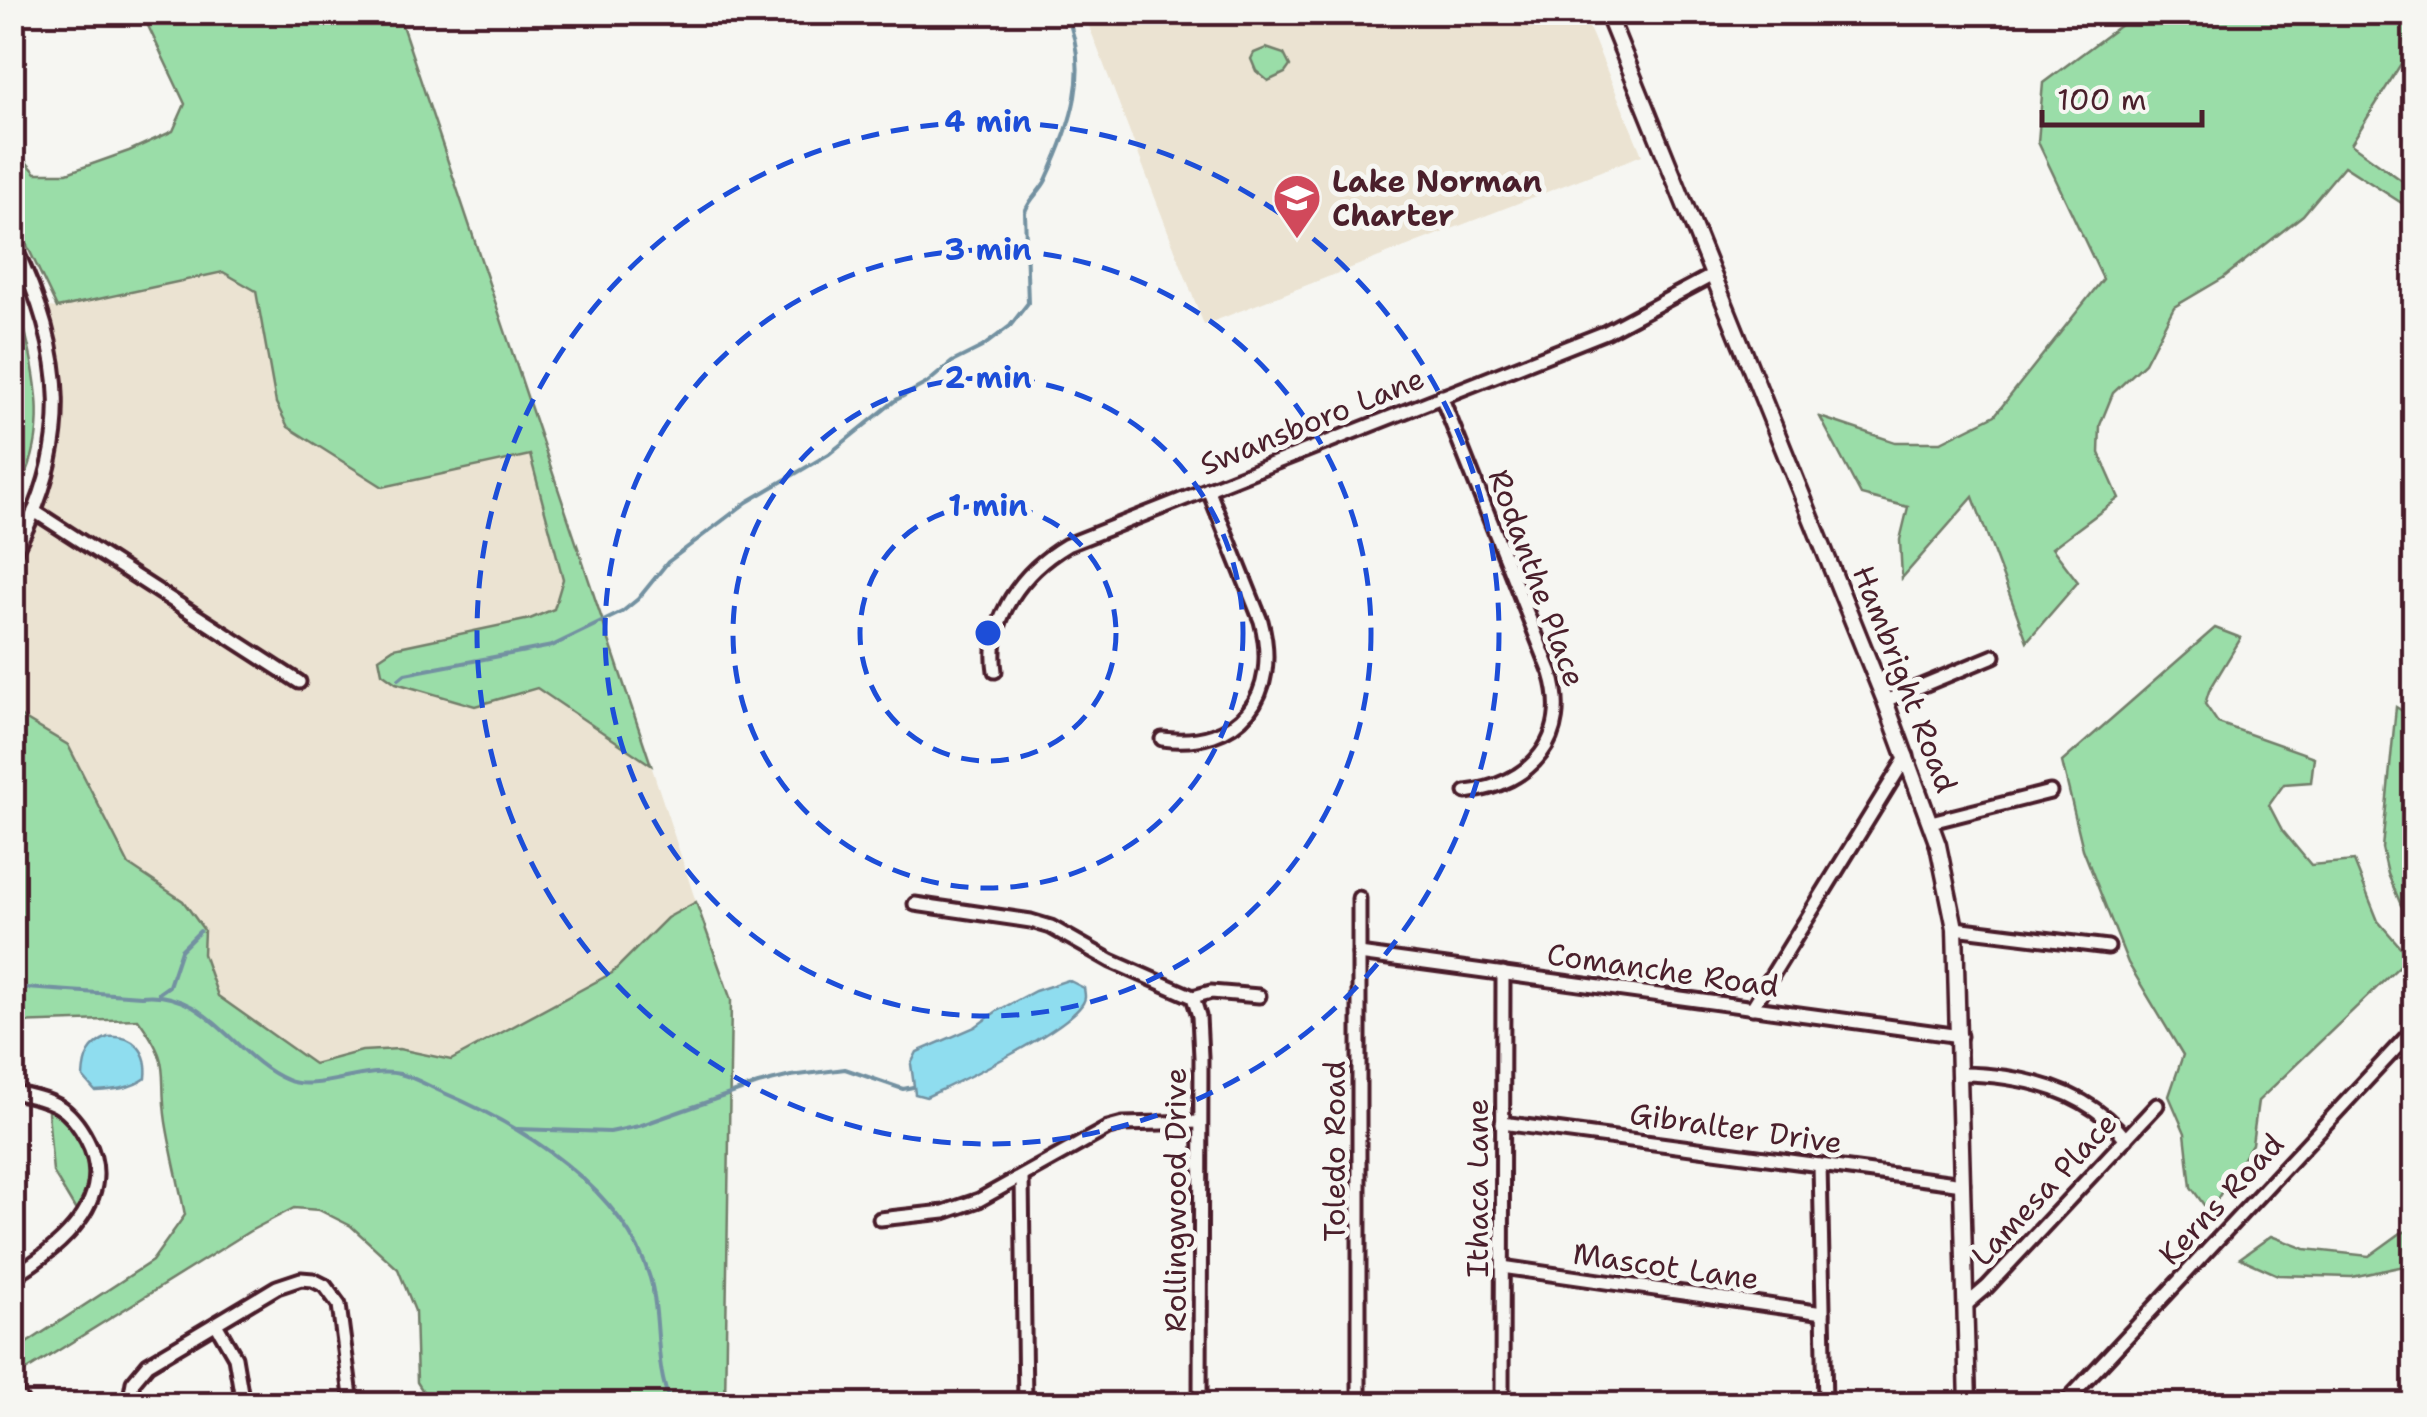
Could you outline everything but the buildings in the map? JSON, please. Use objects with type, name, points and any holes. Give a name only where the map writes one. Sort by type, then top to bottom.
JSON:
[{"type":"main road","name":"Hambright Road","points":[[1607,12],[1885,700],[1944,868],[1954,928],[1960,1036],[1968,1404]]},
{"type":"street","points":[[12,242],[42,306],[56,386],[56,432],[34,511],[12,556]]},
{"type":"street","name":"Swansboro Lane","points":[[995,672],[994,646],[1017,589],[1040,564],[1067,545],[1606,332],[1713,275]]},
{"type":"street","name":"Rodanthe Place","points":[[1441,396],[1558,702],[1555,726],[1530,764],[1506,781],[1466,792]]},
{"type":"street","points":[[1162,740],[1204,740],[1225,731],[1250,709],[1262,689],[1267,670],[1268,644],[1262,621],[1208,490]]},
{"type":"street","points":[[34,511],[299,682]]},
{"type":"street","points":[[1885,700],[1994,656]]},
{"type":"street","points":[[1752,1008],[1907,756]]},
{"type":"street","points":[[1931,822],[2050,792]]},
{"type":"street","name":"Toledo Road","points":[[1359,898],[1359,1404]]},
{"type":"street","points":[[915,904],[1051,927],[1111,961],[1193,996],[1211,992],[1259,996]]},
{"type":"street","points":[[1954,928],[2108,947]]},
{"type":"street","name":"Comanche Road","points":[[1359,954],[1960,1036]]},
{"type":"street","name":"Ithaca Lane","points":[[1502,1404],[1503,972]]},
{"type":"street","name":"Rollingwood Drive","points":[[1193,996],[1199,1016],[1200,1404]]},
{"type":"street","name":"Kerns Road","points":[[2064,1404],[2414,1028]]},
{"type":"street","points":[[1960,1074],[2009,1077],[2058,1090],[2094,1109],[2126,1139]]},
{"type":"street","points":[[12,1092],[43,1098],[75,1116],[94,1154],[96,1185],[81,1219],[65,1238],[12,1277]]},
{"type":"street","name":"Lamesa Place","points":[[1966,1305],[2157,1105]]},
{"type":"street","points":[[880,1219],[944,1212],[979,1200],[1108,1128],[1123,1124],[1200,1122]]},
{"type":"street","name":"Gibralter Drive","points":[[1502,1123],[1963,1184]]},
{"type":"street","points":[[1820,1165],[1824,1404]]},
{"type":"street","points":[[1022,1177],[1025,1404]]},
{"type":"street","name":"Mascot Lane","points":[[1502,1267],[1823,1313]]},
{"type":"street","points":[[82,1404],[94,1400],[128,1403],[132,1382],[148,1364],[289,1282],[301,1279],[325,1286],[333,1294],[342,1318],[352,1404]]},
{"type":"street","points":[[216,1324],[234,1357],[244,1404]]},
{"type":"street","points":[[12,1385],[23,1404]]},
{"type":"shaded area","name":"Lake Norman Charter","points":[[1084,13],[1583,13],[1642,155],[1204,325]]},
{"type":"shaded area","points":[[223,272],[256,291],[276,403],[288,427],[383,487],[530,455],[563,579],[554,609],[397,683],[475,706],[537,688],[651,765],[696,902],[667,918],[612,973],[451,1060],[399,1049],[362,1051],[314,1065],[218,996],[203,954],[204,930],[183,901],[129,865],[68,745],[13,712],[12,557],[23,539],[55,432],[42,306],[57,308]]},
{"type":"green space","points":[[142,13],[398,13],[651,765],[537,688],[475,706],[396,683],[382,673],[379,658],[394,648],[530,619],[554,609],[563,579],[530,455],[383,487],[288,427],[276,403],[256,291],[223,272],[57,308],[13,216],[13,147],[36,173],[67,173],[173,131],[185,104]]},
{"type":"green space","points":[[2137,13],[2414,13],[2414,43],[2351,144],[2411,187],[2414,184],[2414,211],[2344,166],[2303,215],[2223,278],[2174,307],[2145,363],[2113,393],[2100,425],[2099,453],[2119,498],[2052,548],[2078,582],[2027,641],[1973,497],[1902,578],[1900,540],[1908,507],[1861,495],[1820,417],[1895,442],[1941,442],[1995,415],[2103,279],[2038,142],[2043,83]]},
{"type":"green space","points":[[1266,48],[1284,54],[1290,66],[1268,81],[1256,71],[1251,59],[1254,53]]},
{"type":"green space","points":[[13,290],[30,354],[38,409],[30,463],[23,481],[13,482]]},
{"type":"green space","points":[[2215,628],[2241,638],[2205,704],[2218,723],[2314,757],[2311,782],[2284,784],[2269,805],[2282,830],[2311,865],[2354,861],[2378,921],[2409,957],[2258,1101],[2252,1144],[2209,1212],[2191,1187],[2185,1133],[2169,1096],[2183,1055],[2128,963],[2083,849],[2062,762]]},
{"type":"green space","points":[[2396,707],[2414,718],[2414,921],[2401,905],[2382,848]]},
{"type":"green space","points":[[13,712],[68,745],[129,865],[183,901],[204,930],[203,954],[218,996],[314,1064],[362,1051],[399,1049],[451,1060],[612,973],[667,918],[696,902],[731,1000],[725,1404],[431,1404],[417,1382],[415,1311],[398,1269],[351,1226],[319,1210],[294,1208],[250,1231],[19,1375],[13,1364],[13,1352],[152,1261],[185,1215],[166,1122],[161,1059],[138,1019],[13,1023]]},
{"type":"green space","points":[[47,1099],[75,1116],[97,1185],[81,1219],[53,1172]]},
{"type":"green space","points":[[2414,1229],[2414,1264],[2352,1277],[2278,1275],[2240,1258],[2271,1236],[2305,1249],[2369,1256],[2401,1233]]},
{"type":"water","points":[[1068,980],[1084,988],[1085,1000],[1056,1027],[942,1090],[926,1097],[915,1094],[911,1064],[917,1052],[975,1027],[1035,991]]},
{"type":"water","points":[[108,1037],[125,1039],[138,1047],[145,1060],[146,1078],[128,1087],[95,1091],[83,1077],[85,1063],[92,1048]]},
{"type":"waterway","points":[[399,679],[405,674],[552,646],[622,612],[668,562],[747,502],[829,454],[896,400],[1010,326],[1028,303],[1025,212],[1055,160],[1075,97],[1077,55],[1065,12]]},
{"type":"waterway","points":[[159,993],[169,986],[181,950],[200,931]]},
{"type":"waterway","points":[[12,987],[164,996],[202,1013],[268,1070],[287,1080],[312,1083],[371,1073],[400,1074],[473,1106],[536,1142],[594,1189],[637,1246],[654,1294],[662,1373],[671,1404]]},
{"type":"waterway","points":[[517,1129],[610,1132],[639,1126],[758,1084],[845,1069],[903,1089],[913,1087]]},
{"type":"place","name":"Lake Norman Charter","points":[[1297,240]]}]
